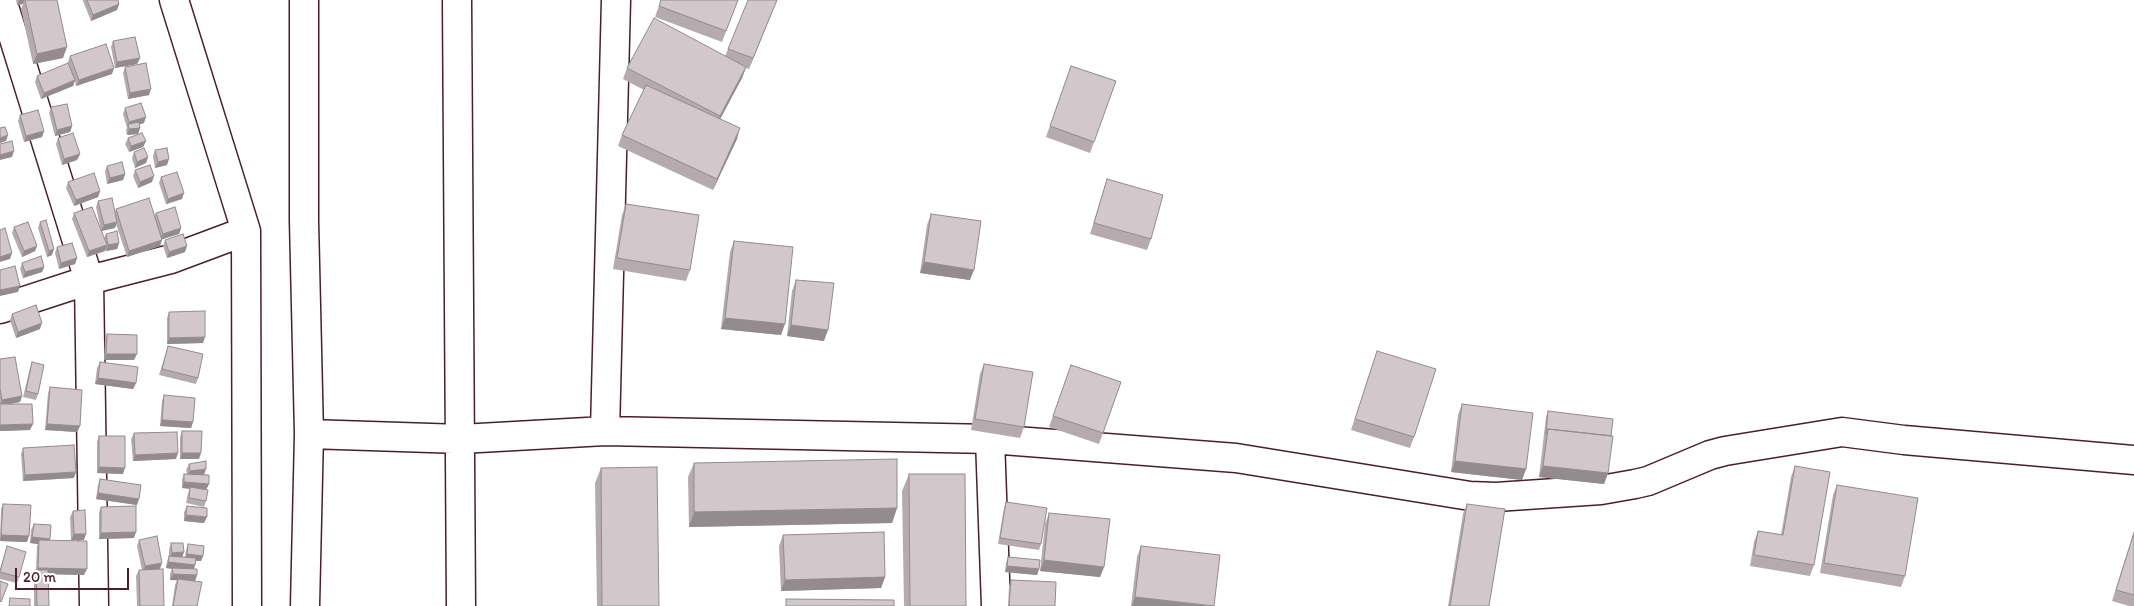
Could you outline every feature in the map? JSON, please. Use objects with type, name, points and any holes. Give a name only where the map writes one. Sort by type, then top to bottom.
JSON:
[{"type":"street","points":[[2,0],[89,280],[94,606]]},
{"type":"street","points":[[174,0],[246,231],[247,606]]},
{"type":"street","points":[[304,0],[304,221],[309,434],[305,606]]},
{"type":"street","points":[[457,0],[461,606]]},
{"type":"street","points":[[605,431],[616,0]]},
{"type":"street","points":[[0,309],[89,280],[171,259],[246,231]]},
{"type":"street","points":[[309,434],[461,439],[605,431],[990,439],[1236,458],[1470,496],[1496,497],[1601,490],[1635,484],[1648,481],[1710,455],[1725,451],[1842,432],[1904,440],[2134,460]]},
{"type":"street","points":[[990,439],[996,606]]},
{"type":"building","points":[[25,0],[57,0],[67,47],[37,54]]},
{"type":"building","points":[[87,0],[118,0],[119,4],[93,15]]},
{"type":"building","points":[[661,0],[738,0],[726,31],[659,6]]},
{"type":"building","points":[[748,0],[777,0],[753,58],[728,49]]},
{"type":"building","points":[[654,18],[746,67],[720,116],[627,68]]},
{"type":"building","points":[[135,37],[140,58],[117,62],[113,41]]},
{"type":"building","points":[[106,44],[114,68],[79,80],[70,56]]},
{"type":"building","points":[[68,63],[75,80],[44,93],[37,76]]},
{"type":"building","points":[[146,63],[151,89],[130,93],[125,67]]},
{"type":"building","points":[[1071,66],[1116,81],[1094,142],[1050,126]]},
{"type":"building","points":[[646,85],[740,128],[717,179],[622,135]]},
{"type":"building","points":[[141,103],[146,117],[129,122],[125,108]]},
{"type":"building","points":[[67,104],[72,126],[57,130],[51,107]]},
{"type":"building","points":[[38,110],[44,131],[26,136],[20,115]]},
{"type":"building","points":[[139,122],[140,128],[129,129],[128,124]]},
{"type":"building","points":[[5,127],[8,135],[0,138],[0,128]]},
{"type":"building","points":[[73,133],[80,154],[64,159],[58,138]]},
{"type":"building","points":[[142,133],[146,141],[131,146],[128,138]]},
{"type":"building","points":[[12,141],[14,151],[0,155],[0,144]]},
{"type":"building","points":[[144,148],[148,157],[137,162],[134,152]]},
{"type":"building","points":[[167,148],[169,159],[158,162],[155,150]]},
{"type":"building","points":[[122,162],[125,174],[110,178],[107,166]]},
{"type":"building","points":[[150,165],[154,176],[140,182],[135,170]]},
{"type":"building","points":[[177,172],[184,193],[168,199],[161,177]]},
{"type":"building","points":[[94,173],[100,191],[76,200],[68,182]]},
{"type":"building","points":[[1107,179],[1163,195],[1151,239],[1094,223]]},
{"type":"building","points":[[112,198],[117,222],[104,225],[98,201]]},
{"type":"building","points":[[149,198],[162,240],[129,251],[116,209]]},
{"type":"building","points":[[626,204],[699,215],[690,270],[617,258]]},
{"type":"building","points":[[92,207],[107,245],[89,251],[74,213]]},
{"type":"building","points":[[175,207],[181,228],[163,234],[156,213]]},
{"type":"building","points":[[931,214],[981,221],[974,270],[924,262]]},
{"type":"building","points":[[46,220],[54,249],[49,251],[40,222]]},
{"type":"building","points":[[28,222],[37,246],[24,251],[14,227]]},
{"type":"building","points":[[5,228],[12,253],[0,257],[0,230]]},
{"type":"building","points":[[117,231],[119,243],[108,245],[106,234]]},
{"type":"building","points":[[183,234],[187,246],[169,252],[165,240]]},
{"type":"building","points":[[734,241],[793,247],[785,324],[725,318]]},
{"type":"building","points":[[72,243],[77,258],[61,263],[57,247]]},
{"type":"building","points":[[41,256],[44,267],[25,272],[22,263]]},
{"type":"building","points":[[15,266],[20,286],[0,290],[0,270]]},
{"type":"building","points":[[796,280],[834,283],[828,330],[791,325]]},
{"type":"building","points":[[36,305],[42,323],[18,332],[12,314]]},
{"type":"building","points":[[205,311],[205,337],[169,338],[169,312]]},
{"type":"building","points":[[107,334],[137,335],[137,354],[106,354]]},
{"type":"building","points":[[168,346],[203,354],[198,378],[162,369]]},
{"type":"building","points":[[1377,351],[1436,369],[1414,437],[1355,419]]},
{"type":"building","points":[[15,357],[22,396],[2,400],[0,359]]},
{"type":"building","points":[[32,362],[44,365],[38,394],[26,391]]},
{"type":"building","points":[[100,362],[138,367],[136,383],[98,378]]},
{"type":"building","points":[[984,364],[1033,372],[1024,427],[975,419]]},
{"type":"building","points":[[1071,365],[1121,382],[1103,433],[1053,416]]},
{"type":"building","points":[[50,387],[82,390],[80,426],[47,424]]},
{"type":"building","points":[[164,395],[195,398],[193,422],[162,420]]},
{"type":"building","points":[[0,404],[32,404],[33,424],[0,425]]},
{"type":"building","points":[[1462,404],[1533,413],[1526,469],[1455,461]]},
{"type":"building","points":[[1548,411],[1613,419],[1611,436],[1548,429],[1546,434]]},
{"type":"building","points":[[1548,429],[1613,436],[1608,473],[1543,466]]},
{"type":"building","points":[[182,431],[202,431],[201,453],[182,453]]},
{"type":"building","points":[[177,432],[178,453],[135,455],[134,433]]},
{"type":"building","points":[[99,436],[125,436],[125,468],[99,467]]},
{"type":"building","points":[[74,445],[76,472],[25,475],[23,448]]},
{"type":"building","points":[[897,459],[897,508],[694,512],[694,463]]},
{"type":"building","points":[[206,461],[206,469],[190,471],[189,464]]},
{"type":"building","points":[[1795,466],[1830,472],[1814,565],[1754,555],[1758,531],[1783,535]]},
{"type":"building","points":[[657,467],[659,606],[602,606],[601,468]]},
{"type":"building","points":[[184,474],[209,475],[209,484],[184,482]]},
{"type":"building","points":[[909,474],[965,474],[966,606],[910,606]]},
{"type":"building","points":[[100,479],[141,485],[139,499],[98,493]]},
{"type":"building","points":[[1837,485],[1918,498],[1905,576],[1824,563]]},
{"type":"building","points":[[190,487],[208,490],[206,501],[189,498]]},
{"type":"building","points":[[1006,502],[1047,508],[1041,544],[1000,538]]},
{"type":"building","points":[[3,504],[31,505],[29,536],[1,535]]},
{"type":"building","points":[[1467,504],[1505,509],[1489,606],[1450,606]]},
{"type":"building","points":[[136,506],[136,532],[101,533],[101,507]]},
{"type":"building","points":[[187,506],[207,508],[207,517],[186,515]]},
{"type":"building","points":[[85,510],[86,534],[74,534],[73,511]]},
{"type":"building","points":[[1049,513],[1110,519],[1104,567],[1044,560]]},
{"type":"building","points":[[34,524],[51,525],[50,539],[32,537]]},
{"type":"building","points":[[884,532],[885,577],[785,580],[783,535]]},
{"type":"building","points":[[2134,533],[2134,595],[2116,590]]},
{"type":"building","points":[[157,536],[162,563],[145,566],[139,540]]},
{"type":"building","points":[[39,540],[87,541],[87,569],[38,568]]},
{"type":"building","points":[[171,543],[183,543],[184,552],[172,553]]},
{"type":"building","points":[[188,544],[204,546],[203,556],[187,554]]},
{"type":"building","points":[[7,546],[26,552],[19,577],[0,572]]},
{"type":"building","points":[[1141,546],[1220,555],[1214,606],[1135,597]]},
{"type":"building","points":[[169,556],[196,558],[195,565],[168,562]]},
{"type":"building","points":[[1008,557],[1040,560],[1039,569],[1007,566]]},
{"type":"building","points":[[172,568],[197,569],[197,575],[173,574]]},
{"type":"building","points":[[163,569],[164,606],[140,606],[139,570]]},
{"type":"building","points":[[36,570],[48,570],[49,606],[37,606]]},
{"type":"building","points":[[178,579],[202,582],[197,606],[173,606]]},
{"type":"building","points":[[1011,580],[1056,582],[1055,606],[1009,606]]},
{"type":"building","points":[[0,581],[8,584],[1,602],[0,601]]},
{"type":"building","points":[[10,598],[30,599],[30,606],[9,606]]},
{"type":"building","points":[[786,599],[894,600],[894,606],[786,606]]}]
